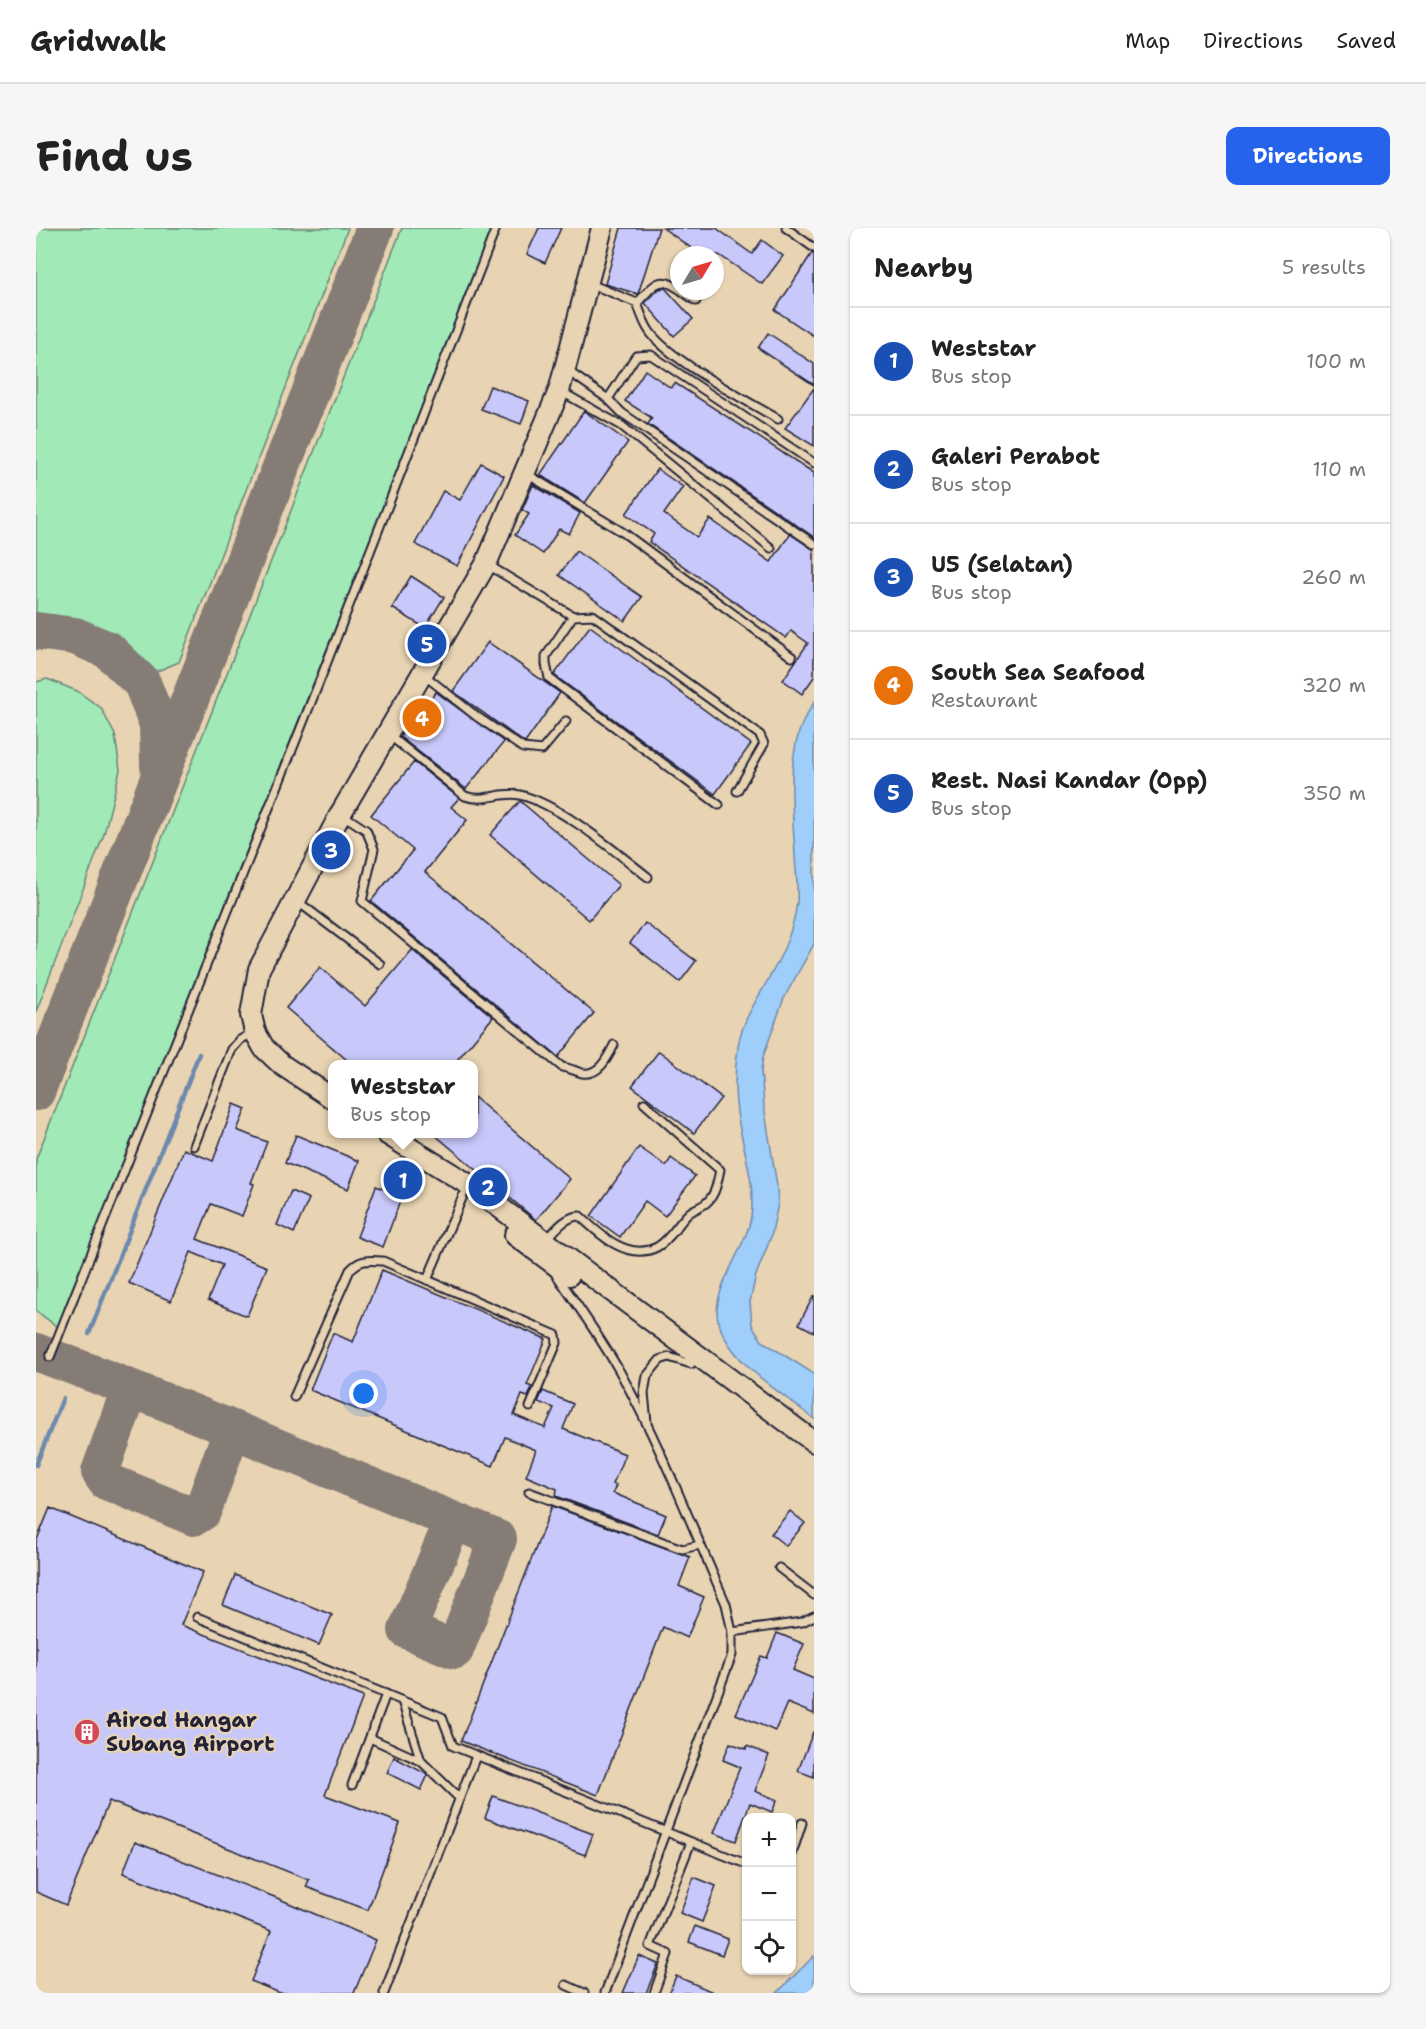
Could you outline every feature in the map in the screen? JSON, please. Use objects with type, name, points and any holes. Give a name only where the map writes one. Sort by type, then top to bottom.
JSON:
[{"type":"street","points":[[328,1095],[282,1065],[264,1048],[255,1032],[251,1015],[259,969],[341,813],[486,564],[559,391],[602,228]]},
{"type":"street","points":[[393,1138],[471,1186],[544,1248],[814,1457]]},
{"type":"street","points":[[424,1158],[463,1196],[544,1248],[814,1442]]},
{"type":"lane","points":[[50,1357],[326,664],[496,228]]},
{"type":"lane","points":[[786,228],[814,248]]},
{"type":"lane","points":[[637,303],[654,285],[662,281],[670,282]]},
{"type":"lane","points":[[588,283],[637,303],[648,329],[672,352],[701,373],[778,419]]},
{"type":"lane","points":[[608,399],[636,356],[651,355],[814,463]]},
{"type":"lane","points":[[566,370],[608,399],[622,413],[814,544]]},
{"type":"lane","points":[[559,391],[622,426],[771,548]]},
{"type":"lane","points":[[525,472],[624,533],[792,657]]},
{"type":"lane","points":[[486,564],[573,616],[593,615],[760,735],[764,744],[737,791]]},
{"type":"lane","points":[[573,616],[546,656],[549,678],[719,805]]},
{"type":"lane","points":[[422,673],[476,716],[523,748],[542,750],[566,721]]},
{"type":"lane","points":[[387,734],[465,796],[473,799],[510,793],[538,801],[600,840],[648,877]]},
{"type":"lane","points":[[341,813],[366,830],[374,849],[362,901],[562,1068],[583,1073],[592,1072],[604,1062],[614,1045]]},
{"type":"lane","points":[[295,900],[380,964]]},
{"type":"lane","points":[[194,1146],[232,1049],[240,1040],[255,1032]]},
{"type":"lane","points":[[604,1993],[732,1654],[732,1632],[726,1604],[647,1426],[621,1374],[544,1248],[565,1221],[574,1216],[580,1216],[616,1246],[637,1251],[657,1247],[677,1229],[690,1212],[706,1203],[714,1193],[720,1170],[644,1103]]},
{"type":"lane","points":[[427,1280],[463,1196]]},
{"type":"lane","points":[[294,1397],[350,1270],[365,1260],[382,1261],[556,1335],[557,1343],[530,1407]]},
{"type":"lane","points":[[647,1426],[644,1394],[647,1376],[660,1360],[669,1357],[691,1364]]},
{"type":"lane","points":[[529,1492],[682,1549],[700,1545]]},
{"type":"lane","points":[[779,1568],[814,1595]]},
{"type":"lane","points":[[732,1632],[802,1622],[814,1616]]},
{"type":"lane","points":[[197,1617],[442,1717],[453,1746],[742,1862]]},
{"type":"lane","points":[[352,1785],[386,1694]]},
{"type":"lane","points":[[402,1701],[422,1761]]},
{"type":"lane","points":[[370,1738],[422,1761],[459,1798]]},
{"type":"lane","points":[[384,1993],[476,1756]]},
{"type":"lane","points":[[796,1841],[802,1822]]},
{"type":"lane","points":[[654,1993],[668,1954],[650,1946],[691,1842]]},
{"type":"lane","points":[[566,1985],[584,1993]]},
{"type":"green space","points":[[36,228],[348,228],[179,662],[155,672],[128,645],[95,626],[55,615],[36,617]]},
{"type":"green space","points":[[402,228],[494,228],[58,1327],[36,1311],[36,1159]]},
{"type":"green space","points":[[47,679],[77,691],[101,708],[115,735],[120,770],[104,834],[36,1012],[36,682]]},
{"type":"water","points":[[814,702],[814,944],[784,998],[763,1057],[761,1071],[764,1106],[778,1204],[771,1237],[756,1275],[750,1302],[752,1325],[762,1341],[814,1374],[814,1419],[744,1363],[724,1335],[718,1320],[717,1309],[723,1284],[747,1233],[752,1210],[749,1173],[736,1105],[735,1076],[738,1047],[746,1020],[783,951],[796,912],[792,770],[798,736],[804,719]]},
{"type":"water","points":[[814,1956],[814,1993],[777,1993],[796,1975]]},
{"type":"building","points":[[539,228],[561,228],[545,263],[527,254]]},
{"type":"building","points":[[621,228],[659,228],[638,294],[605,284]]},
{"type":"building","points":[[663,228],[716,228],[752,254],[762,240],[783,256],[762,284],[724,258],[724,246],[688,246]]},
{"type":"building","points":[[812,253],[814,254],[814,336],[775,310]]},
{"type":"building","points":[[665,288],[670,294],[670,300],[676,300],[693,319],[674,336],[645,303],[659,289]]},
{"type":"building","points":[[768,333],[814,364],[814,385],[758,348]]},
{"type":"building","points":[[645,370],[671,388],[675,383],[814,473],[814,537],[648,424],[652,418],[625,401]]},
{"type":"building","points":[[490,386],[529,401],[521,424],[481,409]]},
{"type":"building","points":[[814,388],[814,446],[785,428]]},
{"type":"building","points":[[584,411],[628,442],[585,503],[540,475]]},
{"type":"building","points":[[481,463],[504,476],[457,566],[415,544],[443,491],[460,500]]},
{"type":"building","points":[[657,469],[683,487],[664,514],[697,537],[710,519],[771,562],[790,534],[814,550],[814,677],[802,694],[783,680],[808,643],[791,631],[786,638],[649,542],[654,534],[626,514]]},
{"type":"building","points":[[533,485],[580,513],[569,534],[559,529],[543,554],[515,535],[529,514],[522,510]]},
{"type":"building","points":[[576,551],[642,597],[625,621],[559,575]]},
{"type":"building","points":[[411,576],[444,597],[425,628],[392,608]]},
{"type":"building","points":[[590,626],[751,744],[715,794],[554,675]]},
{"type":"building","points":[[488,642],[560,693],[525,743],[453,691]]},
{"type":"building","points":[[436,692],[504,742],[466,789],[400,737]]},
{"type":"building","points":[[414,762],[459,798],[451,807],[467,820],[425,872],[594,1013],[558,1057],[371,901],[413,850],[371,815]]},
{"type":"building","points":[[520,801],[619,885],[589,920],[490,835]]},
{"type":"building","points":[[645,923],[696,961],[680,982],[630,943]]},
{"type":"building","points":[[412,950],[493,1017],[457,1060],[347,1060],[286,1008],[320,967],[365,1006]]},
{"type":"building","points":[[659,1051],[721,1098],[694,1133],[632,1086]]},
{"type":"building","points":[[478,1100],[570,1179],[536,1220],[439,1138],[478,1138]]},
{"type":"building","points":[[234,1104],[246,1109],[237,1130],[267,1142],[251,1183],[254,1184],[242,1216],[211,1204],[197,1239],[267,1267],[247,1316],[208,1300],[222,1265],[191,1252],[171,1301],[129,1283],[184,1149],[213,1161]]},
{"type":"building","points":[[296,1135],[359,1161],[348,1189],[285,1163]]},
{"type":"building","points":[[639,1147],[666,1166],[671,1158],[695,1176],[665,1216],[645,1201],[620,1237],[591,1216]]},
{"type":"building","points":[[376,1186],[402,1196],[383,1247],[357,1237]]},
{"type":"building","points":[[291,1191],[309,1199],[294,1233],[277,1225]]},
{"type":"building","points":[[382,1270],[546,1339],[527,1385],[532,1387],[528,1397],[522,1395],[514,1415],[545,1428],[554,1408],[538,1402],[543,1391],[573,1404],[563,1429],[625,1454],[613,1484],[616,1485],[613,1493],[666,1515],[658,1534],[556,1496],[557,1489],[526,1476],[536,1450],[505,1437],[493,1466],[310,1390],[333,1333],[353,1342]]},
{"type":"building","points":[[814,1295],[814,1332],[799,1324]]},
{"type":"building","points":[[552,1506],[690,1557],[679,1586],[704,1597],[687,1638],[663,1627],[598,1795],[461,1741]]},
{"type":"building","points":[[50,1508],[203,1572],[181,1625],[363,1697],[325,1795],[400,1823],[368,1910],[306,1887],[309,1880],[109,1801],[66,1905],[36,1892],[36,1542]]},
{"type":"building","points":[[790,1511],[805,1523],[786,1546],[771,1534]]},
{"type":"building","points":[[235,1575],[332,1615],[319,1645],[223,1605]]},
{"type":"building","points":[[777,1633],[804,1644],[793,1670],[814,1679],[814,1714],[787,1703],[775,1731],[736,1714],[761,1656],[767,1658]]},
{"type":"building","points":[[814,1732],[814,1777],[798,1771]]},
{"type":"building","points":[[730,1743],[746,1749],[747,1746],[769,1755],[755,1791],[777,1800],[772,1812],[750,1803],[746,1813],[742,1813],[742,1825],[736,1841],[714,1833],[740,1767],[723,1760]]},
{"type":"building","points":[[394,1757],[428,1775],[421,1790],[387,1773]]},
{"type":"building","points":[[493,1796],[593,1834],[585,1855],[485,1818]]},
{"type":"building","points":[[135,1842],[376,1940],[354,1993],[280,1993],[251,1981],[271,1931],[123,1873]]},
{"type":"building","points":[[694,1877],[716,1886],[702,1922],[680,1913]]},
{"type":"building","points":[[695,1926],[728,1939],[722,1955],[689,1942]]},
{"type":"building","points":[[639,1956],[658,1964],[646,1993],[623,1993]]},
{"type":"building","points":[[676,1976],[715,1993],[669,1993]]},
{"type":"waterway","points":[[89,1334],[199,1054]]},
{"type":"waterway","points":[[36,1465],[63,1398]]},
{"type":"taxiway","points":[[36,1092],[375,228]]},
{"type":"taxiway","points":[[36,631],[75,636],[108,650],[142,683],[158,724],[159,766]]},
{"type":"taxiway","points":[[36,1352],[210,1420],[498,1539],[455,1650],[407,1630],[453,1521]]},
{"type":"taxiway","points":[[130,1389],[100,1472],[106,1481],[194,1517],[202,1512],[232,1430]]},
{"type":"place","name":"Rest. Nasi Kandar (Opp)","points":[[427,644]]},
{"type":"place","name":"South Sea Seafood","points":[[422,718]]},
{"type":"place","name":"U5 (Selatan)","points":[[331,850]]},
{"type":"place","name":"Weststar","points":[[403,1180]]},
{"type":"place","name":"Galeri Perabot","points":[[488,1187]]},
{"type":"place","name":"Airod Hangar Subang Airport","points":[[87,1732]]}]
